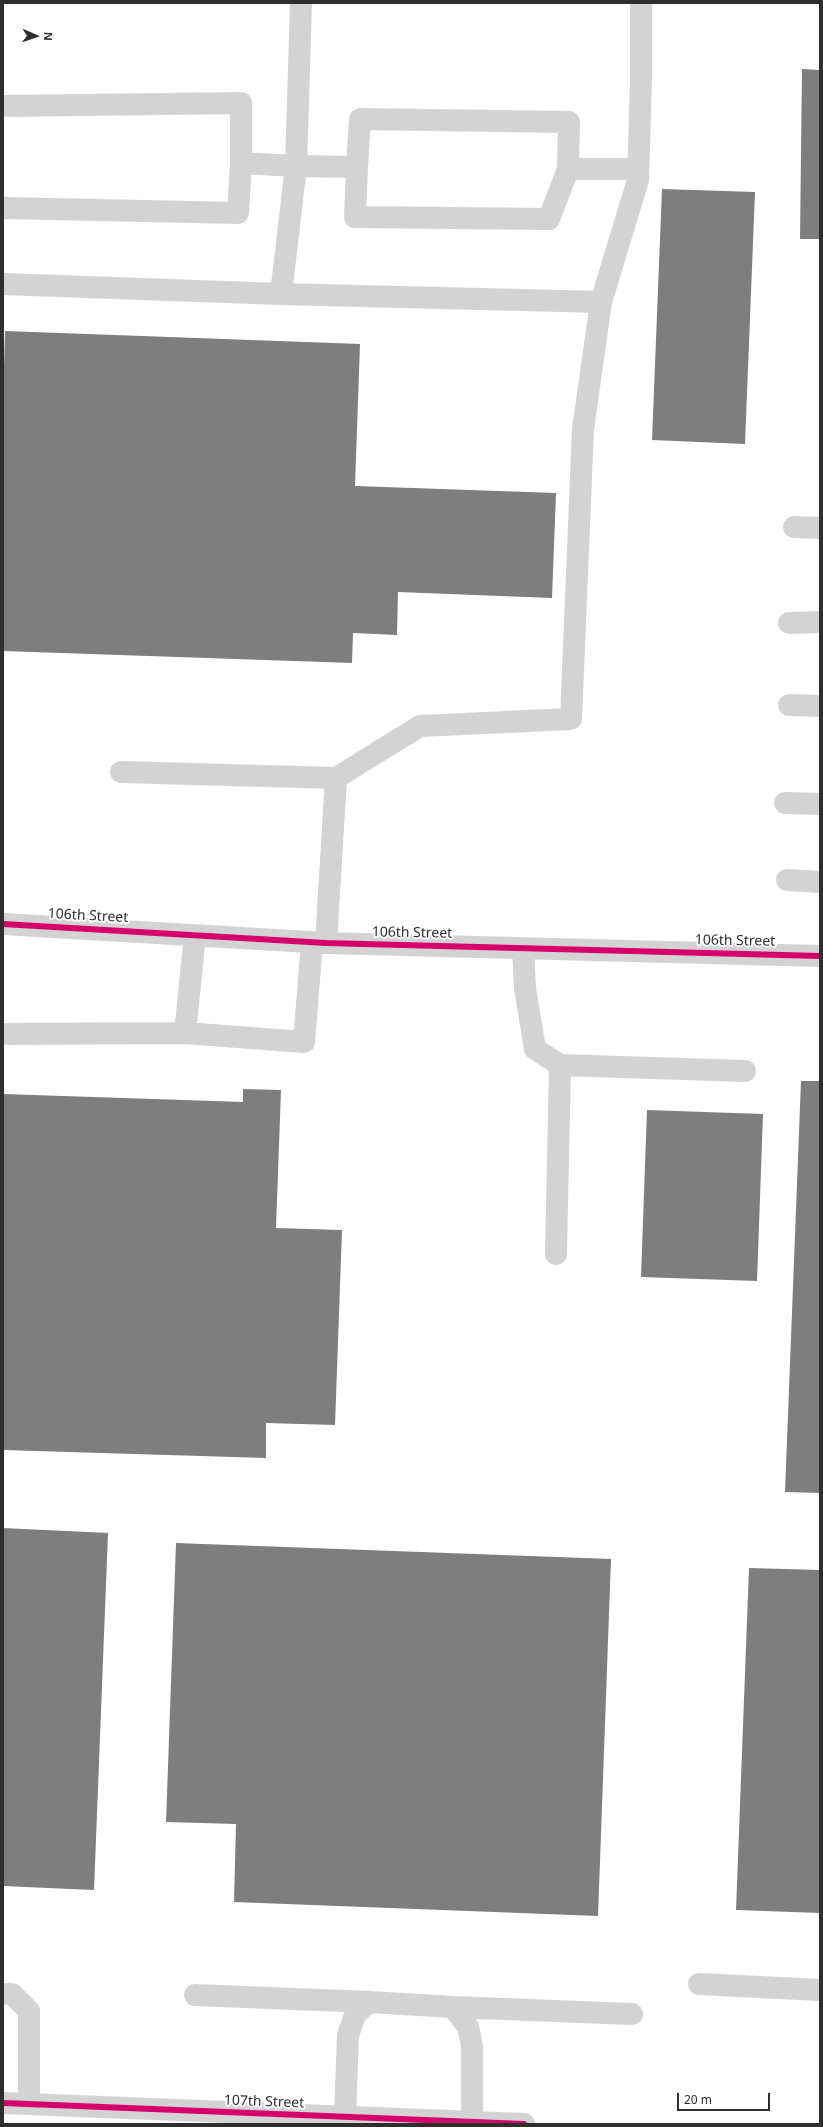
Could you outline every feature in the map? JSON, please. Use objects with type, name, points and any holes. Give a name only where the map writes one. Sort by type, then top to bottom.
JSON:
[{"type":"street","points":[[281,294],[296,166],[301,3]]},
{"type":"street","points":[[121,772],[336,778],[420,726],[571,719],[583,429],[601,302],[638,180],[641,80],[641,3]]},
{"type":"street","points":[[3,106],[241,103],[241,163],[238,213],[3,208]]},
{"type":"street","points":[[360,119],[568,122],[568,169],[549,219],[355,217],[357,166],[360,119]]},
{"type":"street","points":[[241,163],[296,166],[357,166]]},
{"type":"street","points":[[568,169],[638,168]]},
{"type":"street","points":[[3,284],[281,294],[601,302]]},
{"type":"street","points":[[794,527],[820,528]]},
{"type":"street","points":[[789,623],[820,622]]},
{"type":"street","points":[[789,705],[820,706]]},
{"type":"street","points":[[3,1034],[186,1033],[304,1042],[319,942],[336,778]]},
{"type":"street","points":[[785,803],[820,804]]},
{"type":"street","points":[[787,880],[820,882]]},
{"type":"street","name":"106th Street","points":[[3,924],[319,942],[820,956]]},
{"type":"street","points":[[186,1033],[195,935]]},
{"type":"street","points":[[523,948],[525,988],[535,1049],[560,1065],[745,1071]]},
{"type":"street","points":[[556,1254],[560,1065]]},
{"type":"street","points":[[699,1984],[820,1990]]},
{"type":"street","points":[[3,1994],[12,1994],[29,2011],[29,2104]]},
{"type":"street","points":[[195,1995],[632,2014]]},
{"type":"street","points":[[346,2117],[348,2035],[355,2015],[369,2002]]},
{"type":"street","points":[[453,2007],[468,2027],[472,2046],[472,2122]]},
{"type":"street","name":"107th Street","points":[[3,2103],[29,2104],[105,2116],[346,2117],[378,2121],[524,2124]]},
{"type":"building","points":[[802,69],[820,70],[820,239],[800,239]]},
{"type":"building","points":[[662,189],[755,192],[745,444],[652,440]]},
{"type":"building","points":[[5,331],[360,344],[355,486],[556,493],[552,598],[398,592],[397,635],[353,633],[352,663],[3,651],[3,402]]},
{"type":"building","points":[[801,1081],[820,1081],[820,1493],[785,1492]]},
{"type":"building","points":[[243,1089],[281,1090],[276,1228],[342,1230],[335,1425],[266,1423],[266,1458],[3,1450],[3,1094],[243,1102]]},
{"type":"building","points":[[647,1110],[763,1114],[757,1281],[641,1277]]},
{"type":"building","points":[[3,1528],[108,1533],[94,1890],[3,1886]]},
{"type":"building","points":[[176,1543],[611,1559],[598,1916],[234,1902],[236,1824],[166,1822]]},
{"type":"building","points":[[749,1568],[820,1570],[820,1913],[736,1910]]},
{"type":"cycle path","points":[[3,924],[326,943],[820,956]]},
{"type":"cycle path","points":[[3,2103],[524,2124]]}]
